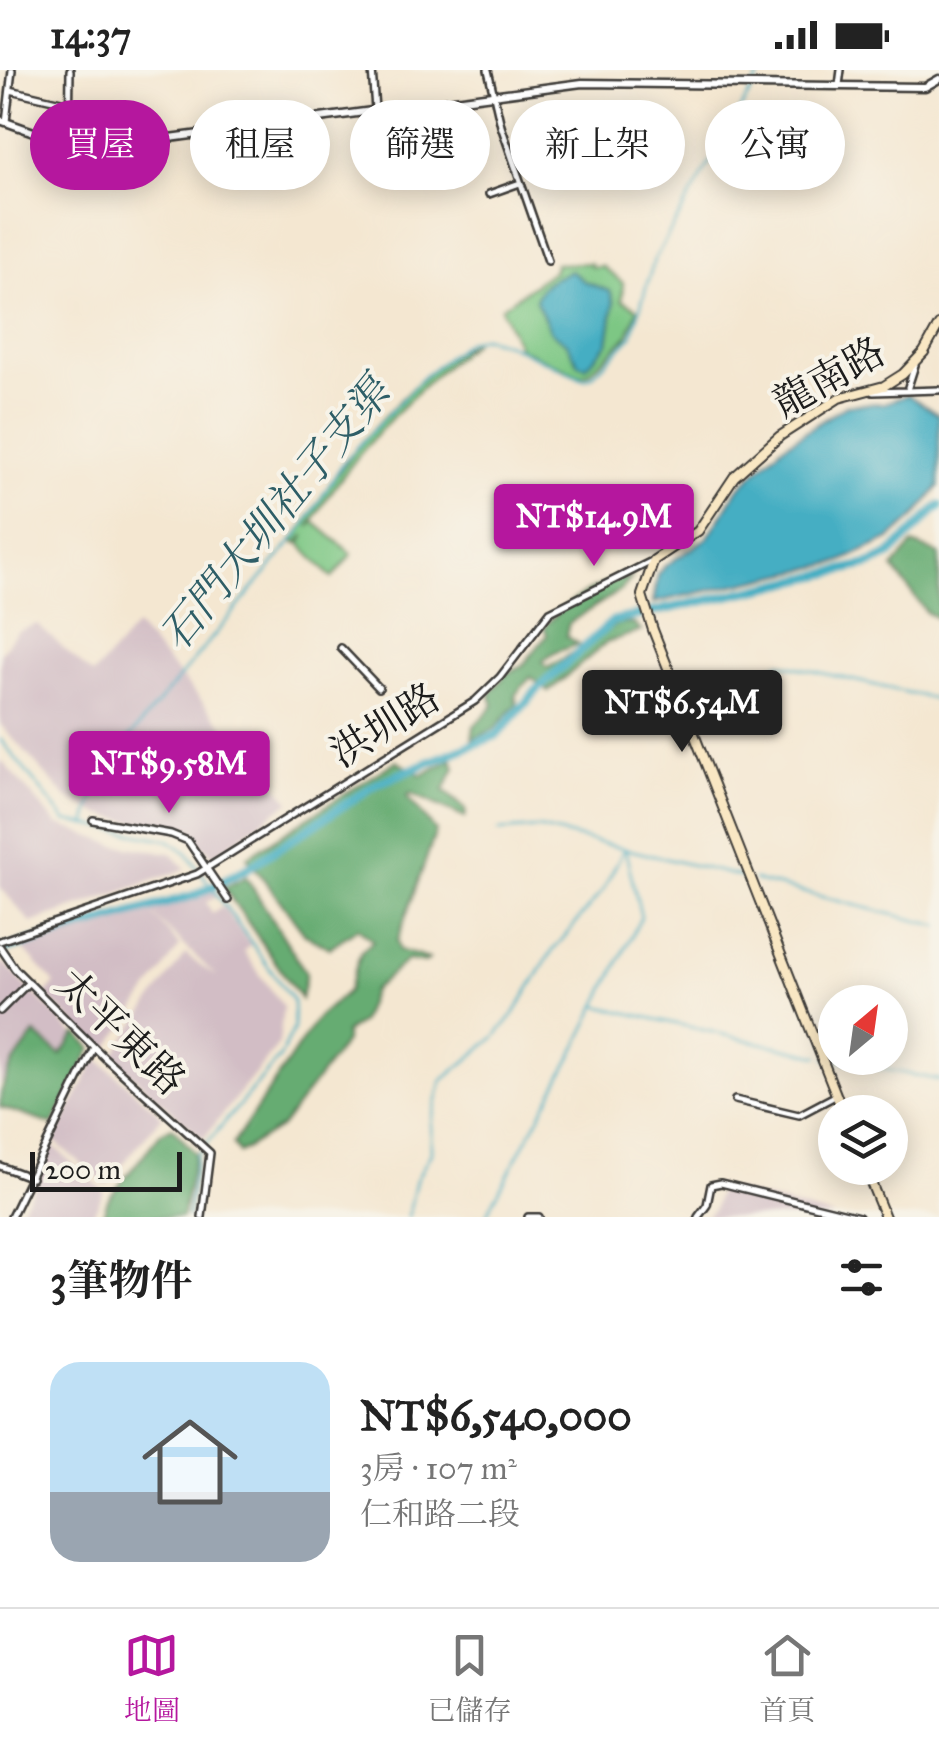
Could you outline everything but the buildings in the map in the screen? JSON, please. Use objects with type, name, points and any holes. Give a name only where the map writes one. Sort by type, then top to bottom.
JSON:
[{"type":"main road","name":"龍南路","points":[[654,560],[698,531],[734,477],[780,436],[826,404],[892,382],[916,362],[939,326]]},
{"type":"main road","points":[[654,560],[642,595],[649,619],[836,1095]]},
{"type":"main road","points":[[872,1185],[885,1217]]},
{"type":"street","points":[[12,70],[3,121],[30,129]]},
{"type":"street","points":[[70,70],[70,100]]},
{"type":"street","points":[[372,70],[374,100]]},
{"type":"street","points":[[488,70],[510,149]]},
{"type":"street","points":[[582,70],[582,83]]},
{"type":"street","points":[[839,85],[841,70]]},
{"type":"street","points":[[445,100],[582,83],[925,87],[939,79]]},
{"type":"street","points":[[10,90],[53,100]]},
{"type":"street","points":[[170,138],[350,112]]},
{"type":"street","points":[[490,194],[510,187]]},
{"type":"street","points":[[523,190],[548,261]]},
{"type":"street","points":[[908,389],[916,362]]},
{"type":"street","points":[[863,392],[939,390]]},
{"type":"street","name":"龍南路","points":[[550,612],[654,560]]},
{"type":"street","name":"洪圳路","points":[[0,945],[204,872],[476,701],[500,677],[550,612]]},
{"type":"street","points":[[341,648],[379,688]]},
{"type":"street","points":[[93,820],[180,836],[188,841],[204,872],[228,900]]},
{"type":"street","name":"太平東路","points":[[0,945],[29,982],[94,1047],[208,1152],[202,1217]]},
{"type":"street","points":[[0,1011],[29,982]]},
{"type":"street","points":[[11,1217],[94,1047]]},
{"type":"street","points":[[735,1100],[799,1115],[818,1105]]},
{"type":"street","points":[[0,1166],[32,1178]]},
{"type":"street","points":[[698,1217],[707,1205],[712,1185],[720,1183],[860,1217]]},
{"type":"street","points":[[528,1217],[539,1217]]},
{"type":"shaded area","points":[[37,624],[93,675],[136,626],[290,801],[214,856],[188,834],[98,814],[66,797],[0,724],[0,654],[16,632]]},
{"type":"shaded area","points":[[0,759],[57,824],[115,845],[171,853],[186,869],[31,923],[0,887]]},
{"type":"shaded area","points":[[211,889],[216,897],[206,902],[212,913],[222,906],[250,945],[244,952],[283,1006],[279,1044],[203,1139],[112,1057],[185,954],[217,977],[151,913],[180,946],[104,1054],[45,994],[55,984],[20,945],[149,911]]},
{"type":"shaded area","points":[[1,960],[75,1035],[61,1055],[34,1034],[0,1085]]},
{"type":"shaded area","points":[[97,1058],[162,1116],[106,1185],[54,1141]]},
{"type":"shaded area","points":[[50,1143],[104,1191],[92,1217],[16,1217],[35,1186]]},
{"type":"shaded area","points":[[719,1189],[835,1217],[706,1217],[714,1208]]},
{"type":"green space","points":[[591,263],[591,267],[602,266],[623,283],[622,300],[638,309],[628,336],[588,374],[581,376],[519,348],[501,308],[554,270],[555,264]]},
{"type":"green space","points":[[474,342],[428,382],[363,450],[309,527],[314,522],[352,554],[332,578],[300,544],[305,535],[297,544],[293,541],[334,479],[383,418],[439,364]]},
{"type":"green space","points":[[913,544],[939,554],[939,619],[927,613],[893,568]]},
{"type":"green space","points":[[632,578],[621,590],[569,623],[566,636],[579,644],[542,662],[548,668],[619,623],[634,624],[641,631],[607,642],[548,692],[531,677],[515,695],[517,704],[494,729],[472,740],[474,726],[494,705],[490,694],[506,674],[523,665],[547,635],[544,628],[552,619],[595,588]]},
{"type":"green space","points":[[452,759],[455,768],[444,790],[466,810],[465,818],[410,793],[407,796],[436,831],[397,941],[399,950],[429,959],[425,963],[407,960],[373,990],[361,1022],[345,1033],[345,1042],[282,1126],[239,1153],[233,1144],[318,1017],[348,991],[361,952],[373,941],[358,928],[329,948],[305,934],[247,857],[396,761],[422,775]]},
{"type":"green space","points":[[246,877],[306,973],[301,999],[224,888]]},
{"type":"green space","points":[[77,1033],[92,1048],[53,1125],[0,1107],[6,1077],[35,1034],[61,1055]]},
{"type":"green space","points":[[172,1127],[195,1153],[182,1217],[102,1217],[108,1199],[161,1133]]},
{"type":"water","points":[[571,271],[585,282],[610,291],[614,303],[608,343],[586,367],[579,364],[567,343],[551,332],[536,301],[544,285]]},
{"type":"water","points":[[908,395],[939,415],[939,486],[915,517],[890,539],[840,562],[653,603],[658,575],[665,566],[708,537],[738,489],[780,448],[846,405],[884,403]]},
{"type":"waterway","name":"石門大圳社子支渠","points":[[86,825],[101,772],[300,532],[344,461],[423,377],[466,342],[483,337],[508,344],[584,379],[592,376],[632,336],[654,260],[763,70]]},
{"type":"waterway","points":[[0,951],[195,895],[246,869],[378,783],[497,735],[539,688],[613,621],[870,564],[890,555],[939,506]]},
{"type":"waterway","points":[[689,710],[779,663],[939,700]]},
{"type":"waterway","points":[[0,739],[66,821],[169,840],[187,853],[293,1001],[294,1028],[280,1057],[197,1155],[187,1217]]},
{"type":"waterway","points":[[499,831],[538,828],[746,878]]},
{"type":"waterway","points":[[408,1217],[416,1180],[431,1153],[431,1123],[442,1081],[495,1037],[514,1014],[551,953],[603,890],[624,849]]},
{"type":"waterway","points":[[485,1217],[641,917],[625,849]]},
{"type":"waterway","points":[[754,880],[939,926]]},
{"type":"waterway","points":[[597,1006],[818,1056]]},
{"type":"waterway","points":[[908,1074],[939,1080]]}]
